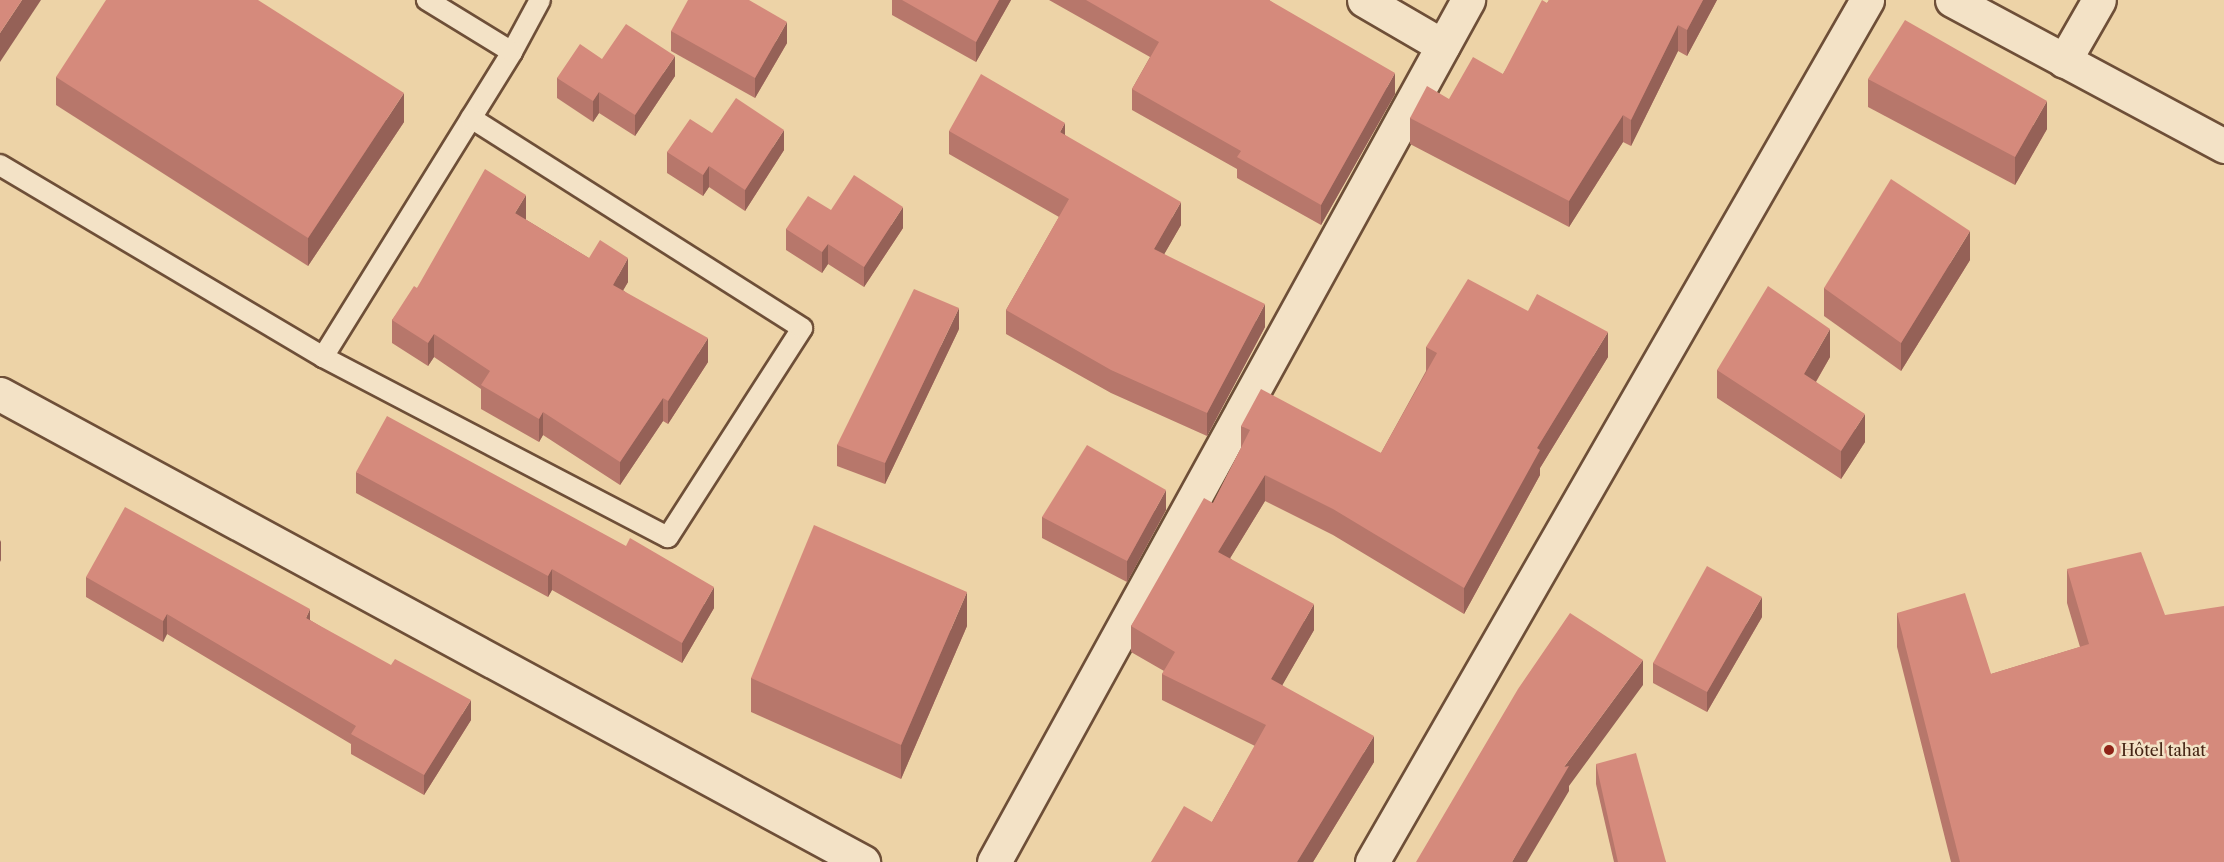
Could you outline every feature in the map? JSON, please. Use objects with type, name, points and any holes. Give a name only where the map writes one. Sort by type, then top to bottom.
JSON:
[{"type":"street","points":[[1364,0],[1443,46]]},
{"type":"street","points":[[994,862],[1468,0]]},
{"type":"street","points":[[1372,862],[1867,0]]},
{"type":"street","points":[[1952,0],[2224,146]]},
{"type":"street","points":[[2064,61],[2099,0]]},
{"type":"street","points":[[0,394],[863,862]]},
{"type":"lane","points":[[427,0],[512,52]]},
{"type":"lane","points":[[323,357],[512,52],[540,0]]},
{"type":"lane","points":[[0,165],[323,357],[668,537],[802,328],[471,118]]},
{"type":"building","points":[[0,0],[22,0],[0,33]]},
{"type":"building","points":[[106,0],[258,0],[404,93],[308,238],[56,77]]},
{"type":"building","points":[[688,0],[749,0],[787,22],[755,78],[671,31]]},
{"type":"building","points":[[902,0],[999,0],[976,42]]},
{"type":"building","points":[[1086,0],[1269,0],[1395,73],[1321,205],[1237,157],[1241,151],[1132,89],[1159,42]]},
{"type":"building","points":[[1542,0],[1547,3],[1549,0],[1703,0],[1687,30],[1678,25],[1631,120],[1623,115],[1569,201],[1410,118],[1427,86],[1449,99],[1473,57],[1503,74]]},
{"type":"building","points":[[1905,20],[2047,101],[2015,157],[1868,79]]},
{"type":"building","points":[[626,24],[675,56],[635,115],[599,92],[593,101],[557,78],[580,44],[602,59]]},
{"type":"building","points":[[981,74],[1065,123],[1060,132],[1181,202],[1154,249],[1265,304],[1207,413],[1111,370],[1006,310],[1069,199],[949,131]]},
{"type":"building","points":[[736,98],[784,130],[745,190],[709,166],[703,175],[667,152],[690,119],[712,133]]},
{"type":"building","points":[[485,169],[526,195],[515,213],[589,258],[600,240],[628,258],[613,285],[708,338],[668,401],[663,398],[620,462],[543,412],[539,419],[481,385],[490,371],[434,334],[428,343],[392,320],[414,286],[417,288]]},
{"type":"building","points":[[854,175],[903,207],[864,267],[828,244],[822,252],[786,229],[808,196],[831,210]]},
{"type":"building","points":[[1891,179],[1970,231],[1901,343],[1824,288]]},
{"type":"building","points":[[1468,279],[1528,311],[1537,294],[1608,332],[1537,448],[1540,450],[1464,588],[1333,509],[1265,475],[1218,552],[1314,604],[1271,679],[1374,736],[1297,862],[1151,862],[1184,806],[1212,822],[1266,725],[1162,674],[1175,652],[1131,626],[1204,498],[1213,503],[1250,430],[1241,426],[1261,389],[1381,453],[1437,353],[1426,347]]},
{"type":"building","points":[[1768,286],[1830,329],[1804,374],[1865,414],[1841,451],[1717,370]]},
{"type":"building","points":[[914,289],[959,308],[885,463],[837,445]]},
{"type":"building","points":[[387,416],[626,546],[630,538],[714,587],[682,643],[552,569],[548,576],[356,472]]},
{"type":"building","points":[[1087,445],[1166,490],[1127,561],[1042,517]]},
{"type":"building","points":[[125,507],[310,609],[306,618],[391,665],[395,659],[471,700],[424,775],[351,734],[356,726],[167,614],[163,621],[86,577]]},
{"type":"building","points":[[814,525],[967,592],[901,745],[751,678]]},
{"type":"building","points":[[2141,552],[2165,615],[2224,606],[2224,862],[1960,862],[1897,613],[1965,593],[1991,674],[2089,644],[2067,569]]},
{"type":"building","points":[[1707,566],[1762,597],[1707,692],[1653,663]]},
{"type":"building","points":[[1570,613],[1643,660],[1564,767],[1569,766],[1512,862],[1416,862],[1518,689]]},
{"type":"building","points":[[1636,753],[1666,862],[1618,862],[1596,764]]},
{"type":"place","name":"Hôtel tahat","points":[[2109,750]]}]
